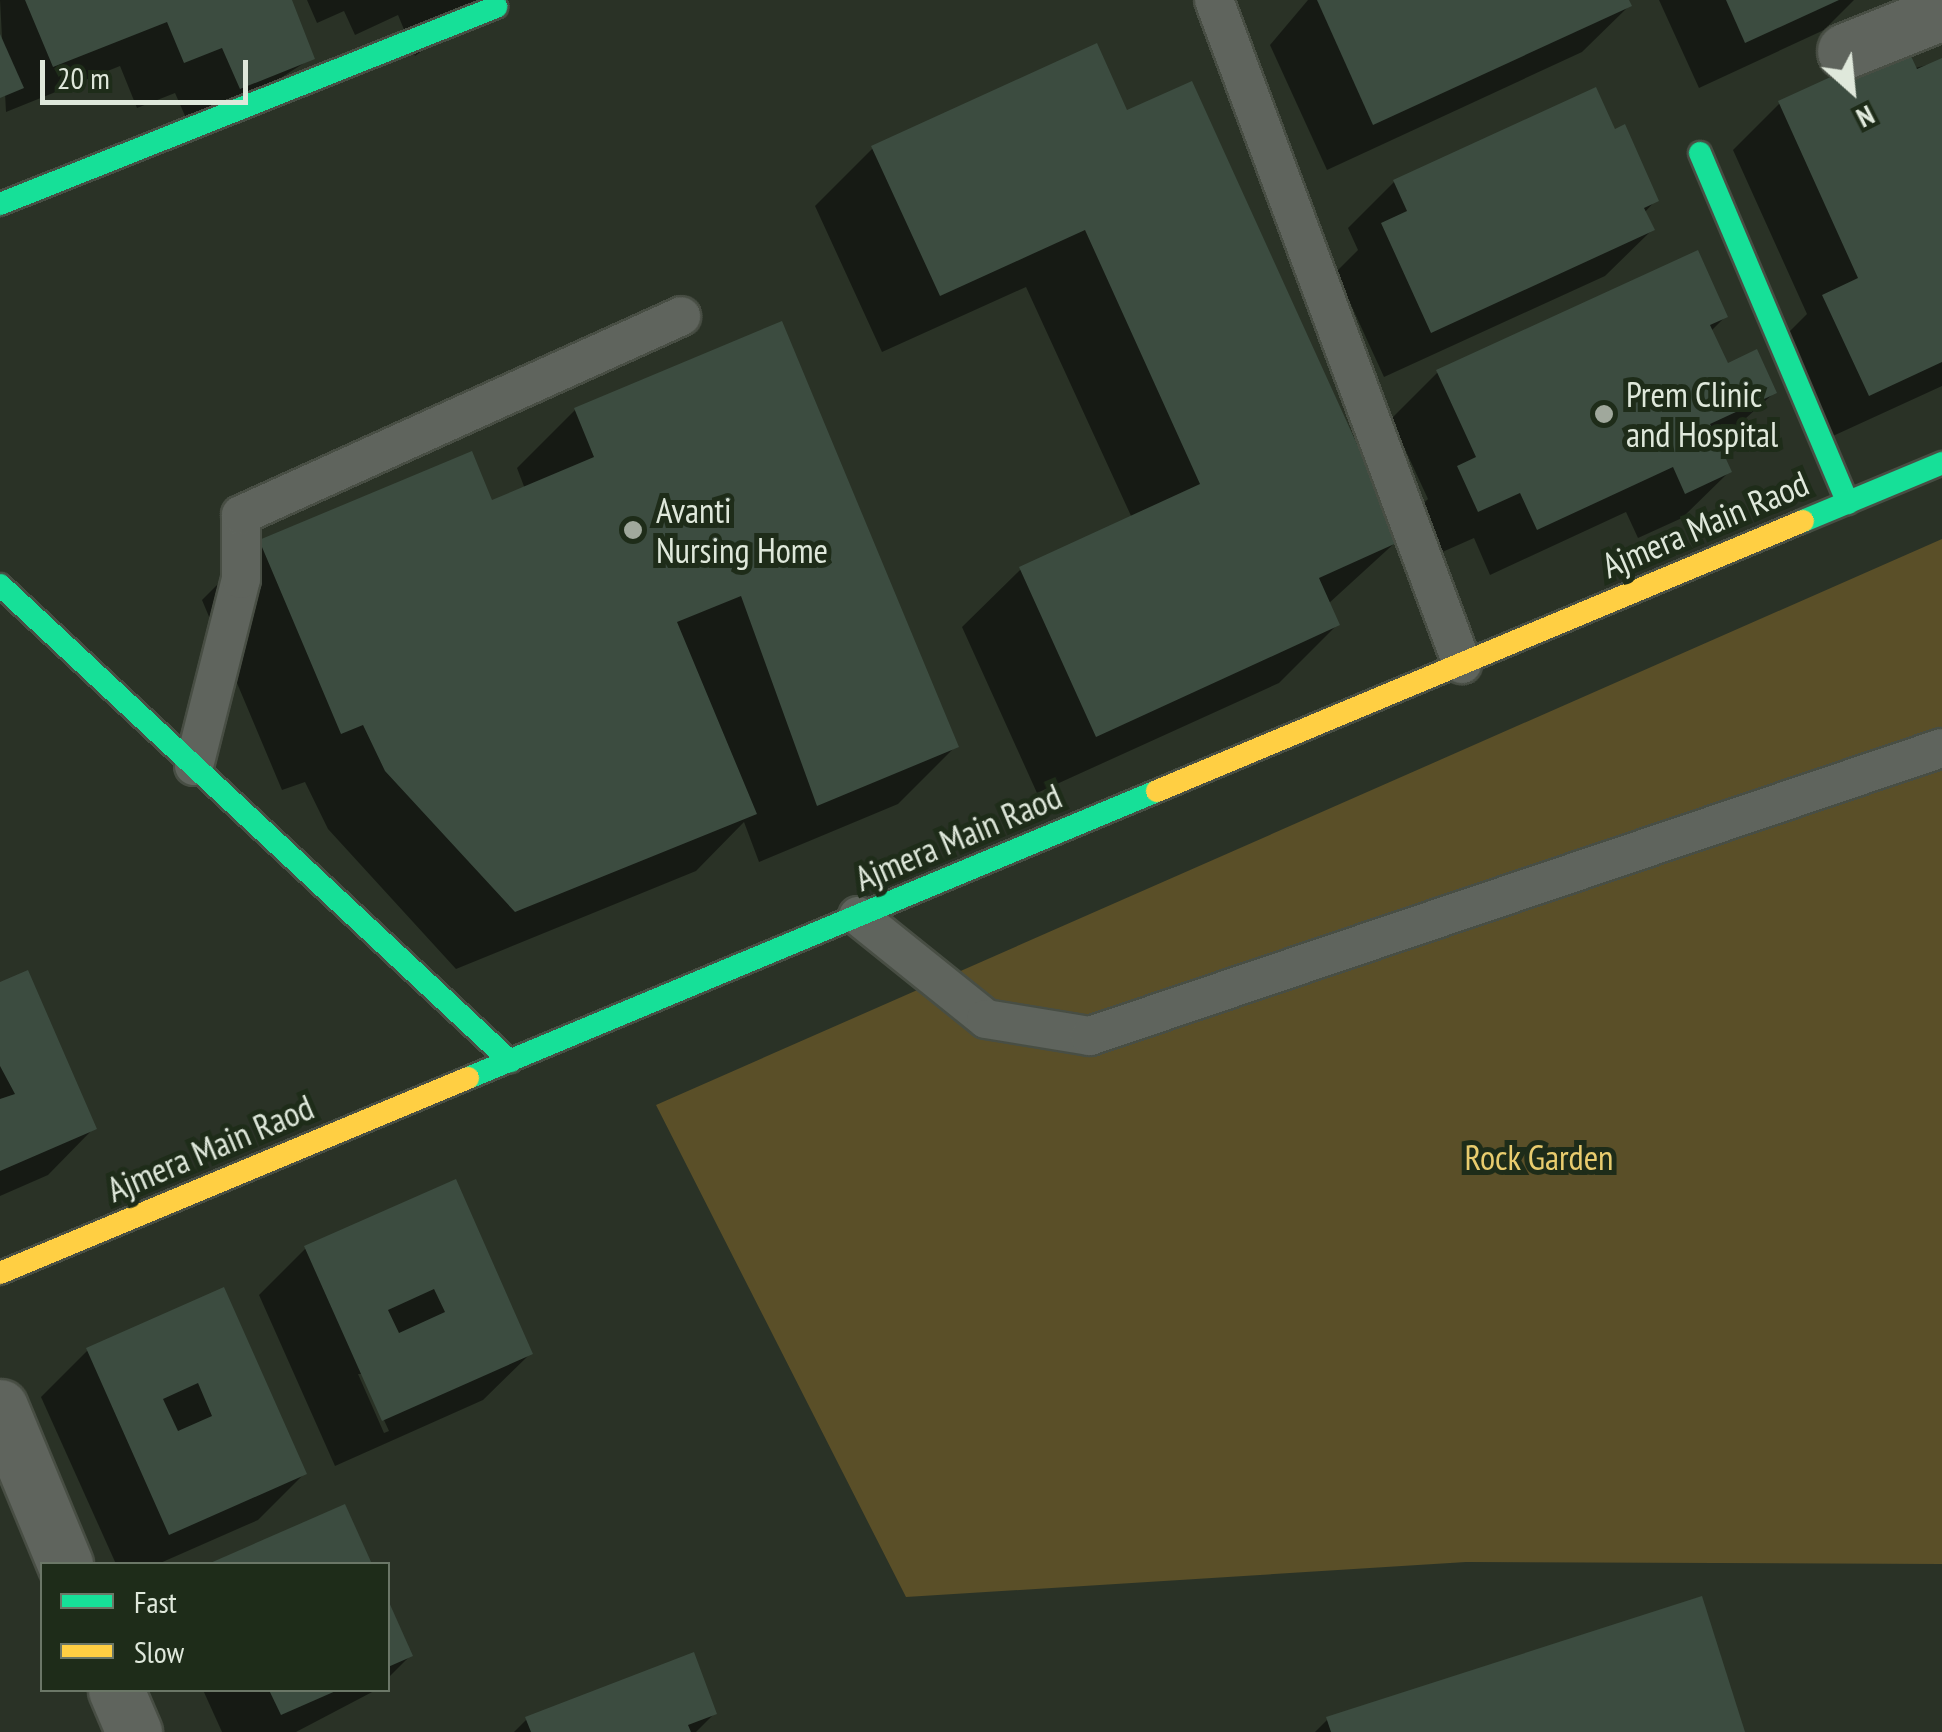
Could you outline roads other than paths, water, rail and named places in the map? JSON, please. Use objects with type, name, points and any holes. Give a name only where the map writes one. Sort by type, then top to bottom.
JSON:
[{"type":"street","points":[[0,204],[496,6]]},
{"type":"street","points":[[1844,50],[1942,12]]},
{"type":"street","points":[[1700,153],[1848,503]]},
{"type":"street","name":"Ajmera Main Raod","points":[[0,1274],[1942,463]]},
{"type":"street","points":[[0,586],[510,1061]]},
{"type":"street","points":[[0,1406],[64,1562]]},
{"type":"street","points":[[117,1692],[134,1732]]},
{"type":"lane","points":[[1214,0],[1462,664]]},
{"type":"lane","points":[[194,766],[240,579],[241,515],[681,316]]},
{"type":"lane","points":[[858,916],[986,1019],[1090,1036],[1942,748]]},
{"type":"place","name":"Prem Clinic and Hospital","points":[[1604,414]]},
{"type":"place","name":"Avanti Nursing Home","points":[[633,530]]},
{"type":"park label","name":"Rock Garden","points":[[1539,1157]]}]
